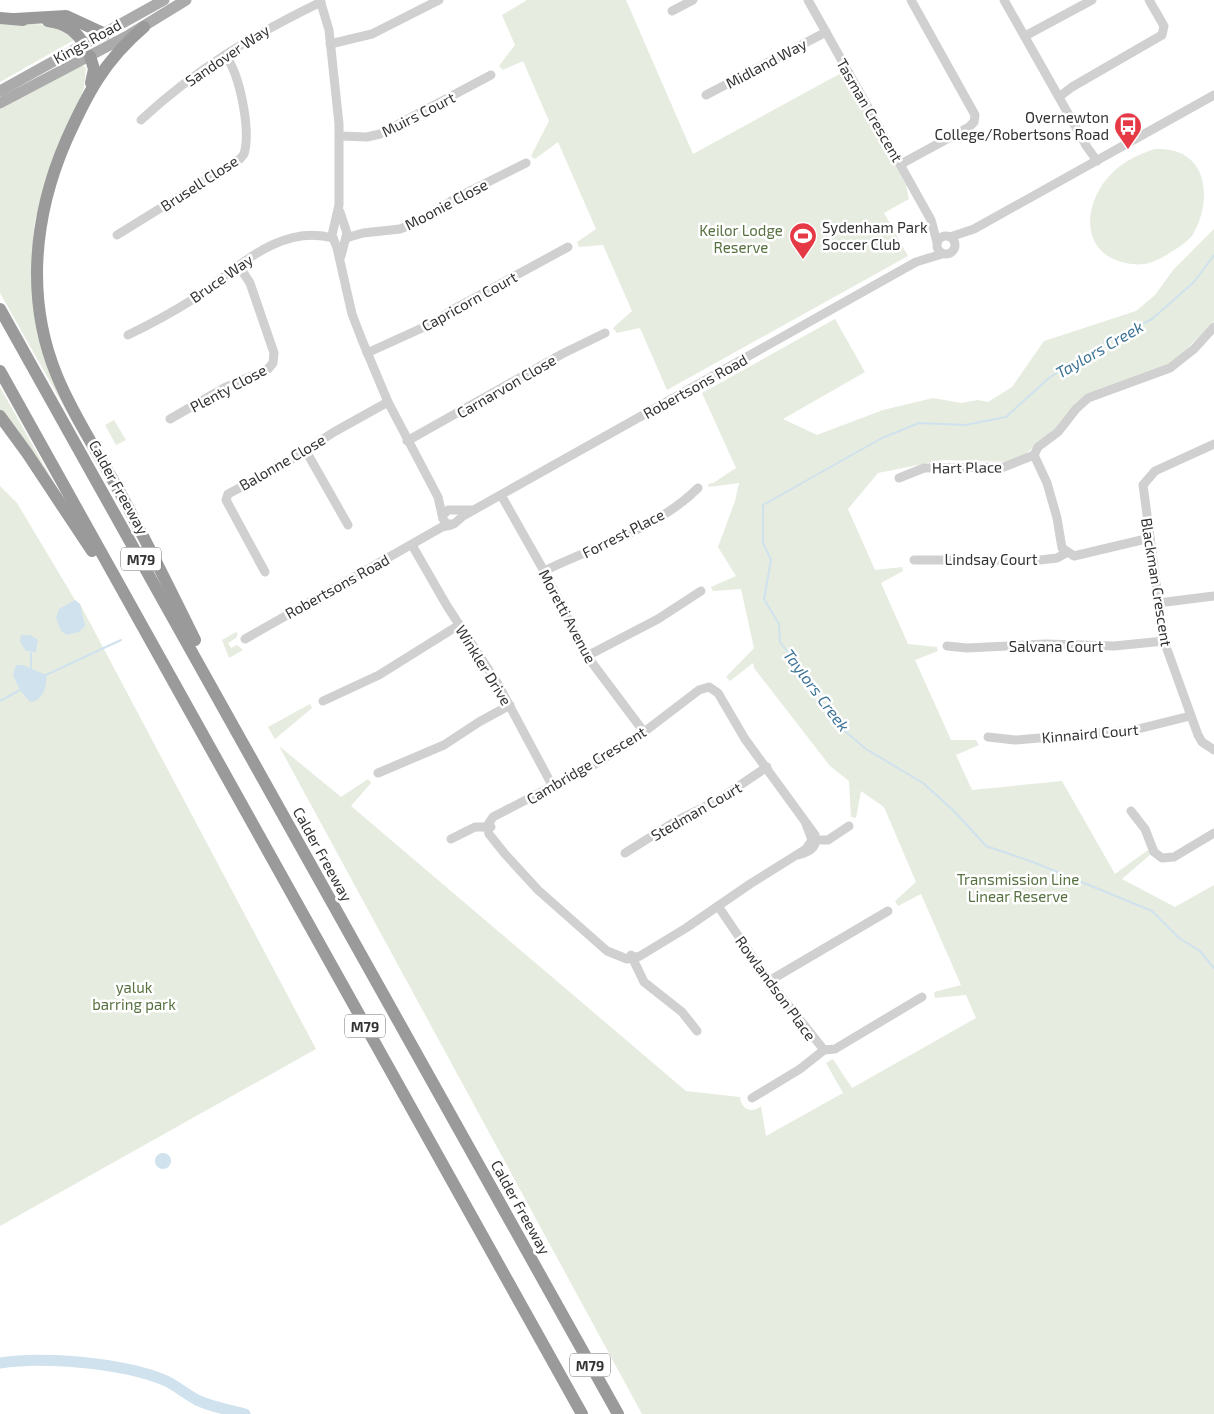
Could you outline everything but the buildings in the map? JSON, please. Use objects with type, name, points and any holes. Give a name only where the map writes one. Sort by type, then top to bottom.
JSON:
[{"type":"highway","points":[[15,19],[66,16],[105,34]]},
{"type":"highway","points":[[0,18],[58,23],[74,32],[87,50],[94,69],[89,90]]},
{"type":"highway","points":[[144,27],[111,58],[89,90],[54,168],[43,208],[36,266],[39,311],[54,370],[66,395],[166,579],[280,809]]},
{"type":"highway","name":"Calder Freeway","points":[[0,309],[618,1414]]},
{"type":"highway","name":"M79","points":[[0,371],[582,1414]]},
{"type":"highway","points":[[0,416],[27,453],[148,637]]},
{"type":"main road","name":"Kings Road","points":[[0,103],[87,50],[105,34],[164,0]]},
{"type":"main road","name":"Kings Road","points":[[0,91],[87,50],[144,27],[186,0]]},
{"type":"street","points":[[330,44],[372,34],[439,0]]},
{"type":"street","points":[[672,11],[693,0]]},
{"type":"street","name":"Tasman Crescent","points":[[808,0],[931,220],[937,242]]},
{"type":"street","points":[[901,164],[969,127],[974,122],[975,115],[911,0]]},
{"type":"street","points":[[1004,0],[1094,162]]},
{"type":"street","points":[[1026,38],[1091,0]]},
{"type":"street","points":[[1058,95],[1162,34],[1164,26],[1149,0]]},
{"type":"street","points":[[320,1],[330,44],[340,136],[339,233],[341,264],[352,314],[388,402],[447,513],[445,523],[454,523],[458,516],[447,513]]},
{"type":"street","name":"Sandover Way","points":[[141,120],[182,84],[225,55],[272,25],[320,1]]},
{"type":"street","name":"Midland Way","points":[[706,95],[826,32]]},
{"type":"street","name":"Brusell Close","points":[[117,236],[240,159],[244,154],[242,97],[237,76],[225,55]]},
{"type":"street","name":"Muirs Court","points":[[340,136],[367,137],[380,134],[491,74]]},
{"type":"street","points":[[974,229],[948,236],[937,242],[942,254],[950,253],[974,229],[1214,95]]},
{"type":"street","name":"Moonie Close","points":[[339,233],[363,233],[400,229],[420,221],[456,198],[526,163]]},
{"type":"street","name":"Tasman Crescent","points":[[931,220],[948,236]]},
{"type":"street","name":"Bruce Way","points":[[128,335],[170,314],[270,246],[303,235],[339,233]]},
{"type":"street","points":[[948,236],[954,240],[955,246]]},
{"type":"street","name":"Robertsons Road","points":[[916,262],[937,242]]},
{"type":"street","name":"Capricorn Court","points":[[367,353],[433,323],[454,309],[568,247]]},
{"type":"street","name":"Robertsons Road","points":[[245,639],[916,262],[942,254]]},
{"type":"street","name":"Plenty Close","points":[[170,419],[224,388],[268,369],[273,364],[274,353],[250,283],[239,266]]},
{"type":"street","points":[[1066,553],[1061,546],[1057,518],[1046,483],[1034,455],[1038,447],[1058,432],[1076,409],[1088,398],[1170,368],[1194,349],[1214,326]]},
{"type":"street","name":"Carnarvon Close","points":[[408,441],[553,359],[605,333]]},
{"type":"street","name":"Balonne Close","points":[[265,572],[226,500],[226,496],[388,402]]},
{"type":"street","name":"Blackman Crescent","points":[[1214,444],[1155,471],[1147,478],[1143,485],[1164,641],[1190,716],[1202,742],[1214,750]]},
{"type":"street","points":[[306,451],[348,525]]},
{"type":"street","name":"Hart Place","points":[[899,478],[924,468],[1007,466],[1034,455]]},
{"type":"street","name":"Forrest Place","points":[[544,571],[644,524],[667,511],[698,488]]},
{"type":"street","name":"Moretti Avenue","points":[[500,495],[544,571],[587,656],[644,732]]},
{"type":"street","name":"Robertsons Road","points":[[447,513],[473,510]]},
{"type":"street","points":[[430,534],[447,513]]},
{"type":"street","name":"Lindsay Court","points":[[914,560],[1040,560],[1058,558],[1066,553],[1074,556],[1150,538]]},
{"type":"street","name":"Winkler Drive","points":[[412,545],[459,625],[498,684],[552,787]]},
{"type":"street","points":[[587,656],[658,619],[701,591]]},
{"type":"street","points":[[1158,603],[1214,596]]},
{"type":"street","points":[[323,701],[379,675],[459,625]]},
{"type":"street","name":"Salvana Court","points":[[948,646],[967,648],[1045,644],[1114,646],[1164,641]]},
{"type":"street","name":"Cambridge Crescent","points":[[489,827],[502,814],[597,762],[644,732],[693,696],[708,689],[720,698],[806,824],[814,840]]},
{"type":"street","points":[[378,774],[444,745],[510,705]]},
{"type":"street","name":"Kinnaird Court","points":[[988,737],[1015,740],[1134,730],[1190,716]]},
{"type":"street","name":"Stedman Court","points":[[625,853],[676,821],[718,800],[767,767]]},
{"type":"street","points":[[1131,811],[1145,829],[1154,852],[1164,858],[1174,858],[1214,833]]},
{"type":"street","points":[[451,839],[475,827],[489,827],[496,842],[528,881],[598,942],[617,954],[632,956],[686,928],[763,875],[798,855],[814,840],[832,838],[848,826]]},
{"type":"street","name":"Rowlandson Place","points":[[718,906],[769,981],[824,1050],[835,1049],[922,997]]},
{"type":"street","points":[[769,981],[888,911]]},
{"type":"street","points":[[632,956],[644,982],[682,1012],[697,1031]]},
{"type":"street","points":[[752,1098],[800,1069],[824,1050]]},
{"type":"green space","name":"Keilor Lodge Reserve","points":[[527,0],[626,0],[693,154],[843,72],[906,185],[909,199],[884,213],[908,256],[667,390],[640,328],[617,333],[613,328],[632,311],[603,245],[579,247],[577,242],[596,229],[558,142],[535,159],[531,156],[549,121],[523,61],[503,70],[499,66],[515,45],[502,15]]},
{"type":"green space","points":[[0,22],[50,25],[76,39],[0,82]]},
{"type":"green space","points":[[82,65],[86,68],[84,88],[45,181],[34,225],[32,271],[40,335],[154,566],[0,293],[0,108]]},
{"type":"green space","points":[[1155,149],[1173,150],[1186,156],[1196,165],[1202,178],[1204,191],[1199,222],[1192,236],[1187,241],[1155,261],[1146,264],[1132,264],[1115,260],[1102,252],[1094,241],[1090,228],[1095,199],[1112,173],[1132,158]]},
{"type":"green space","name":"Transmission Line Linear Reserve","points":[[1214,229],[1214,321],[1178,358],[1164,367],[1085,395],[1075,404],[1059,426],[1024,455],[1009,462],[943,460],[878,473],[848,509],[875,570],[902,567],[903,571],[881,583],[908,644],[937,647],[938,651],[915,660],[951,740],[976,740],[979,745],[956,755],[972,790],[1062,781],[1115,874],[1148,850],[1151,854],[1122,879],[1175,907],[1214,885],[1214,1414],[642,1414],[279,746],[341,797],[368,779],[371,783],[351,806],[686,1091],[740,1097],[742,1105],[751,1110],[761,1106],[766,1136],[843,1093],[826,1063],[833,1059],[852,1088],[976,1018],[966,995],[935,998],[934,992],[961,985],[921,894],[898,906],[895,901],[916,882],[884,807],[861,791],[856,818],[851,817],[849,781],[830,766],[754,668],[753,663],[730,681],[726,677],[754,648],[741,589],[713,591],[711,587],[736,576],[718,547],[735,501],[739,483],[709,487],[708,484],[713,483],[736,468],[702,393],[835,319],[865,372],[783,419],[817,435],[883,410],[933,398],[961,403],[978,400],[988,402],[1012,387],[1044,341],[1136,311],[1155,295],[1174,269]]},
{"type":"green space","points":[[0,387],[55,485],[0,411]]},
{"type":"green space","points":[[114,420],[126,440],[116,445],[105,425]]},
{"type":"green space","name":"yaluk barring park","points":[[0,486],[17,503],[75,600],[80,604],[316,1049],[0,1226]]},
{"type":"green space","points":[[236,632],[238,633],[236,638],[228,643],[231,648],[237,645],[243,650],[229,658],[222,640]]},
{"type":"green space","points":[[310,704],[312,708],[275,739],[268,727]]},
{"type":"water","points":[[75,600],[80,604],[85,626],[79,632],[67,635],[61,631],[56,618],[59,609]]},
{"type":"water","points":[[21,635],[30,635],[38,640],[36,652],[26,651],[20,642]]},
{"type":"water","points":[[16,665],[23,665],[46,675],[45,688],[38,699],[30,702],[20,690],[13,675]]},
{"type":"water","points":[[160,1153],[166,1153],[171,1158],[169,1167],[160,1169],[155,1164],[155,1158]]},
{"type":"waterway","name":"Taylors Creek","points":[[1214,255],[1194,282],[1152,319],[1090,351],[1049,378],[1006,417],[965,425],[919,423],[882,438],[763,505],[763,543],[771,560],[764,599],[779,624],[780,642],[808,678],[827,709],[846,732],[866,749],[923,783],[954,811],[986,846],[1033,862],[1152,911],[1179,938],[1200,951],[1214,968]]},
{"type":"waterway","points":[[46,675],[121,640]]},
{"type":"waterway","points":[[31,653],[31,668]]},
{"type":"waterway","points":[[0,701],[20,690]]},
{"type":"waterway","points":[[0,1363],[38,1360],[83,1362],[127,1369],[164,1380],[202,1402],[245,1414]]},
{"type":"place","name":"Overnewton College/Robertsons Road","points":[[1128,150]]},
{"type":"place","name":"Sydenham Park Soccer Club","points":[[803,260]]}]
